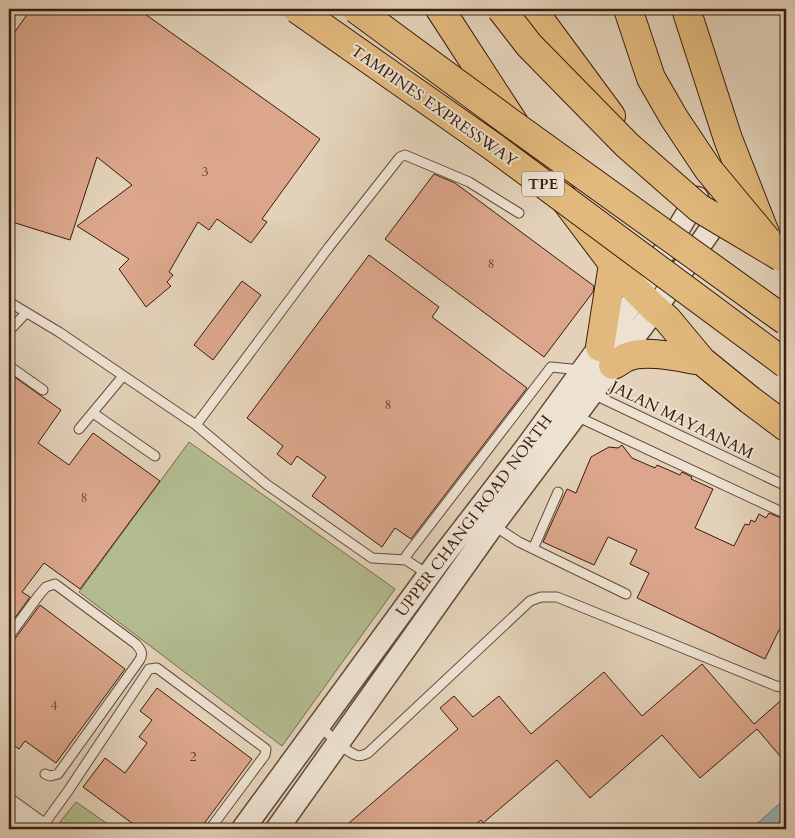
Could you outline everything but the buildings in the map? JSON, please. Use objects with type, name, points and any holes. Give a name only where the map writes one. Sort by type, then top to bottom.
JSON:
[{"type":"main road","name":"TAMPINES EXPRESSWAY","points":[[297,9],[495,148],[786,364]]},
{"type":"main road","name":"TAMPINES EXPRESSWAY","points":[[356,9],[786,321]]},
{"type":"main road","points":[[440,9],[528,147],[613,264],[647,301],[667,319],[702,361],[786,427]]},
{"type":"main road","points":[[461,9],[529,114],[578,196],[583,207],[583,222]]},
{"type":"main road","points":[[501,9],[528,45],[634,151],[699,208],[782,259]]},
{"type":"main road","points":[[532,9],[595,95],[631,139],[729,229],[782,259]]},
{"type":"main road","points":[[628,9],[651,78],[674,118],[708,169],[782,259]]},
{"type":"main road","points":[[686,9],[728,140],[751,200],[782,259]]},
{"type":"main road","points":[[718,219],[729,196],[728,140]]},
{"type":"main road","points":[[613,264],[607,356],[658,355],[702,361]]},
{"type":"street","name":"UPPER CHANGI ROAD NORTH","points":[[647,301],[697,198]]},
{"type":"street","name":"UPPER CHANGI ROAD NORTH","points":[[277,829],[493,525],[592,393],[607,356],[647,301],[718,219]]},
{"type":"street","name":"UPPER CHANGI ROAD NORTH","points":[[243,829],[429,575],[583,370],[607,356]]},
{"type":"street","points":[[9,803],[44,828]]},
{"type":"lane","points":[[196,425],[329,247],[400,157],[405,155],[469,182],[519,213]]},
{"type":"lane","points":[[9,302],[59,332],[196,425],[266,484],[372,558],[406,560],[429,575]]},
{"type":"lane","points":[[9,332],[26,313]]},
{"type":"lane","points":[[9,366],[42,390]]},
{"type":"lane","points":[[406,560],[409,552],[551,367],[583,370]]},
{"type":"lane","points":[[79,429],[123,376]]},
{"type":"lane","name":"JALAN MAYAANAM","points":[[592,393],[786,486]]},
{"type":"lane","points":[[93,413],[155,456]]},
{"type":"lane","points":[[575,416],[786,514]]},
{"type":"lane","points":[[533,549],[558,492]]},
{"type":"lane","points":[[493,525],[519,542],[626,594]]},
{"type":"lane","points":[[9,636],[46,587],[55,584],[136,644],[142,651],[142,657],[58,774],[50,776],[45,774]]},
{"type":"lane","points":[[320,726],[356,755],[361,756],[368,753],[530,601],[541,597],[558,597],[776,686],[781,687],[786,684]]},
{"type":"lane","points":[[44,828],[149,669],[157,668],[266,749],[265,755],[210,829]]},
{"type":"lane","points":[[9,826],[24,814]]},
{"type":"green space","points":[[189,442],[395,589],[282,746],[79,592]]},
{"type":"green space","points":[[76,802],[115,829],[70,829],[60,822]]},
{"type":"water","points":[[786,798],[786,829],[751,829]]}]
